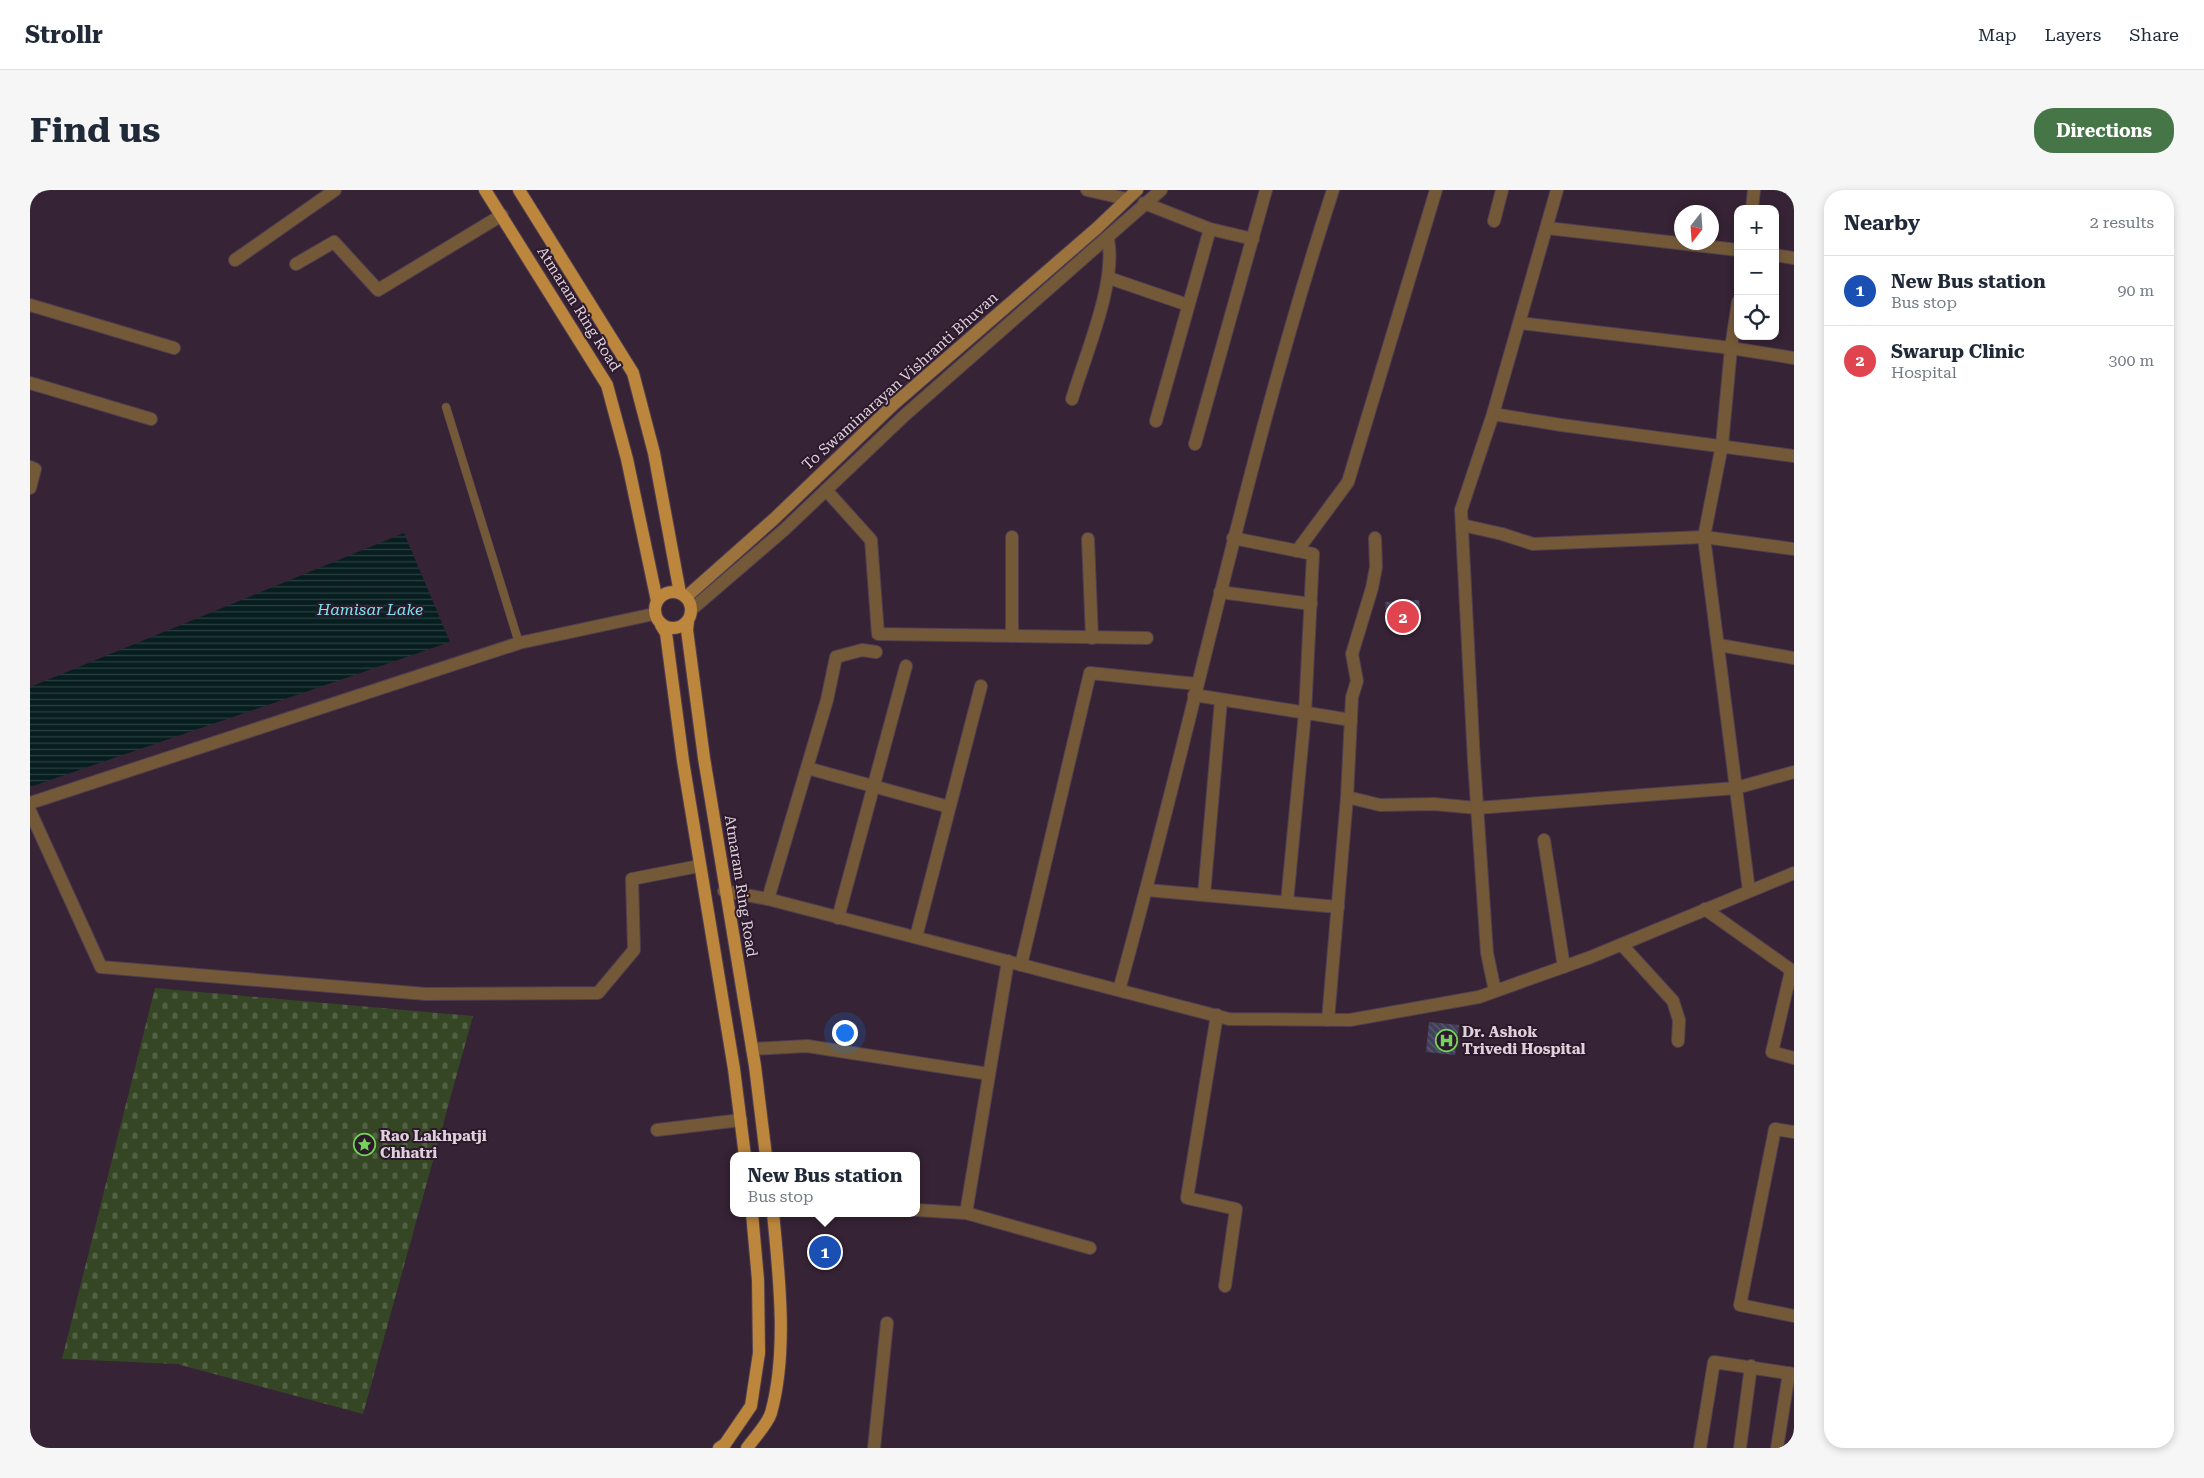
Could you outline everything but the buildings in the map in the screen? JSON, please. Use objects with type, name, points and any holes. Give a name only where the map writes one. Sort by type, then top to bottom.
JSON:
[{"type":"main road","name":"Atmaram Ring Road","points":[[485,190],[607,384],[627,459],[656,601]]},
{"type":"main road","name":"Atmaram Ring Road","points":[[519,190],[633,373],[654,453],[683,595]]},
{"type":"main road","name":"To Swaminarayan Vishranti Bhuvan","points":[[683,595],[774,519],[894,404],[1097,228],[1137,190]]},
{"type":"main road","points":[[658,619],[673,629],[679,628],[690,615],[683,595],[667,592],[656,601],[658,619],[666,633],[699,866],[734,1069],[745,1152]]},
{"type":"main road","name":"Atmaram Ring Road","points":[[690,615],[687,630],[704,758],[724,891],[752,1049],[765,1152]]},
{"type":"main road","points":[[719,1448],[725,1444],[750,1406],[759,1353],[758,1280],[752,1217]]},
{"type":"main road","points":[[747,1448],[770,1414],[780,1354],[779,1279],[773,1217]]},
{"type":"street","points":[[235,260],[335,190]]},
{"type":"street","points":[[690,615],[784,530],[905,415],[1161,190]]},
{"type":"street","points":[[1195,444],[1266,190]]},
{"type":"street","points":[[1119,990],[1147,890],[1233,538],[1304,280],[1333,190]]},
{"type":"street","points":[[1297,551],[1348,482],[1436,190]]},
{"type":"street","points":[[1494,221],[1502,190]]},
{"type":"street","points":[[1495,991],[1487,953],[1461,510],[1493,414],[1557,190]]},
{"type":"street","points":[[1752,205],[1754,190]]},
{"type":"street","points":[[1093,191],[1127,199]]},
{"type":"street","points":[[1144,203],[1210,229],[1253,239]]},
{"type":"street","points":[[296,264],[334,242],[378,290],[502,216]]},
{"type":"street","points":[[1547,228],[1734,250]]},
{"type":"street","points":[[1156,421],[1210,229]]},
{"type":"street","points":[[1072,399],[1109,278],[1111,254],[1108,238]]},
{"type":"street","points":[[1779,256],[1794,258]]},
{"type":"street","points":[[1109,278],[1188,304]]},
{"type":"street","points":[[30,306],[174,348]]},
{"type":"street","points":[[1520,323],[1731,348],[1794,358]]},
{"type":"street","points":[[1734,328],[1722,445],[1704,537],[1749,891]]},
{"type":"street","points":[[30,383],[151,419]]},
{"type":"street","points":[[1493,414],[1794,456]]},
{"type":"street","points":[[30,467],[35,468],[30,488]]},
{"type":"street","points":[[826,490],[870,540],[878,634],[1147,638]]},
{"type":"street","points":[[1462,525],[1502,534],[1532,544],[1704,537],[1794,549]]},
{"type":"street","points":[[1012,537],[1012,636]]},
{"type":"street","points":[[1233,538],[1313,554],[1305,713],[1287,902]]},
{"type":"street","points":[[1328,1020],[1347,797],[1352,698],[1357,682],[1352,654],[1372,588],[1376,567],[1375,538]]},
{"type":"street","points":[[1088,539],[1092,638]]},
{"type":"street","points":[[1220,592],[1311,604]]},
{"type":"street","points":[[30,803],[519,643],[658,619]]},
{"type":"street","points":[[1719,646],[1794,658]]},
{"type":"street","points":[[768,899],[807,768],[836,657],[862,650],[876,652]]},
{"type":"street","points":[[838,918],[906,666]]},
{"type":"street","points":[[1021,964],[1090,673],[1196,690],[1221,700],[1351,720]]},
{"type":"street","points":[[916,937],[981,686]]},
{"type":"street","points":[[1204,895],[1221,700]]},
{"type":"street","points":[[807,768],[950,807]]},
{"type":"street","points":[[1347,797],[1380,805],[1434,804],[1477,808],[1736,788],[1794,772]]},
{"type":"street","points":[[30,811],[102,967],[426,994],[598,993],[634,950],[632,879],[699,866]]},
{"type":"street","points":[[1544,840],[1564,967]]},
{"type":"street","points":[[724,891],[768,899],[1229,1019],[1350,1020],[1479,996],[1495,991],[1564,967],[1794,873]]},
{"type":"street","points":[[1147,890],[1338,907]]},
{"type":"street","points":[[1705,909],[1792,971],[1772,1052],[1794,1058]]},
{"type":"street","points":[[1622,944],[1673,1001],[1680,1020],[1678,1041]]},
{"type":"street","points":[[966,1213],[1008,961]]},
{"type":"street","points":[[1217,1016],[1188,1198],[1236,1209],[1225,1286]]},
{"type":"street","points":[[752,1049],[807,1046],[989,1074]]},
{"type":"street","points":[[657,1130],[741,1120]]},
{"type":"street","points":[[1794,1132],[1775,1130],[1740,1305],[1794,1316]]},
{"type":"street","points":[[920,1210],[966,1213],[1090,1248]]},
{"type":"street","points":[[874,1448],[887,1322]]},
{"type":"street","points":[[1700,1448],[1714,1362],[1751,1366],[1792,1374],[1777,1448]]},
{"type":"street","points":[[1740,1448],[1751,1366]]},
{"type":"lane","points":[[446,407],[519,643]]},
{"type":"green space","points":[[155,988],[473,1016],[363,1414],[177,1364],[62,1359]]},
{"type":"water","name":"Hamisar Lake","points":[[404,533],[450,642],[30,787],[30,687]]},
{"type":"place","name":"Swarup Clinic","points":[[1403,617]]},
{"type":"place","name":"Dr. Ashok Trivedi Hospital","points":[[1446,1041]]},
{"type":"place","name":"Rao Lakhpatji Chhatri","points":[[364,1145]]},
{"type":"place","name":"New Bus station","points":[[825,1252]]}]
